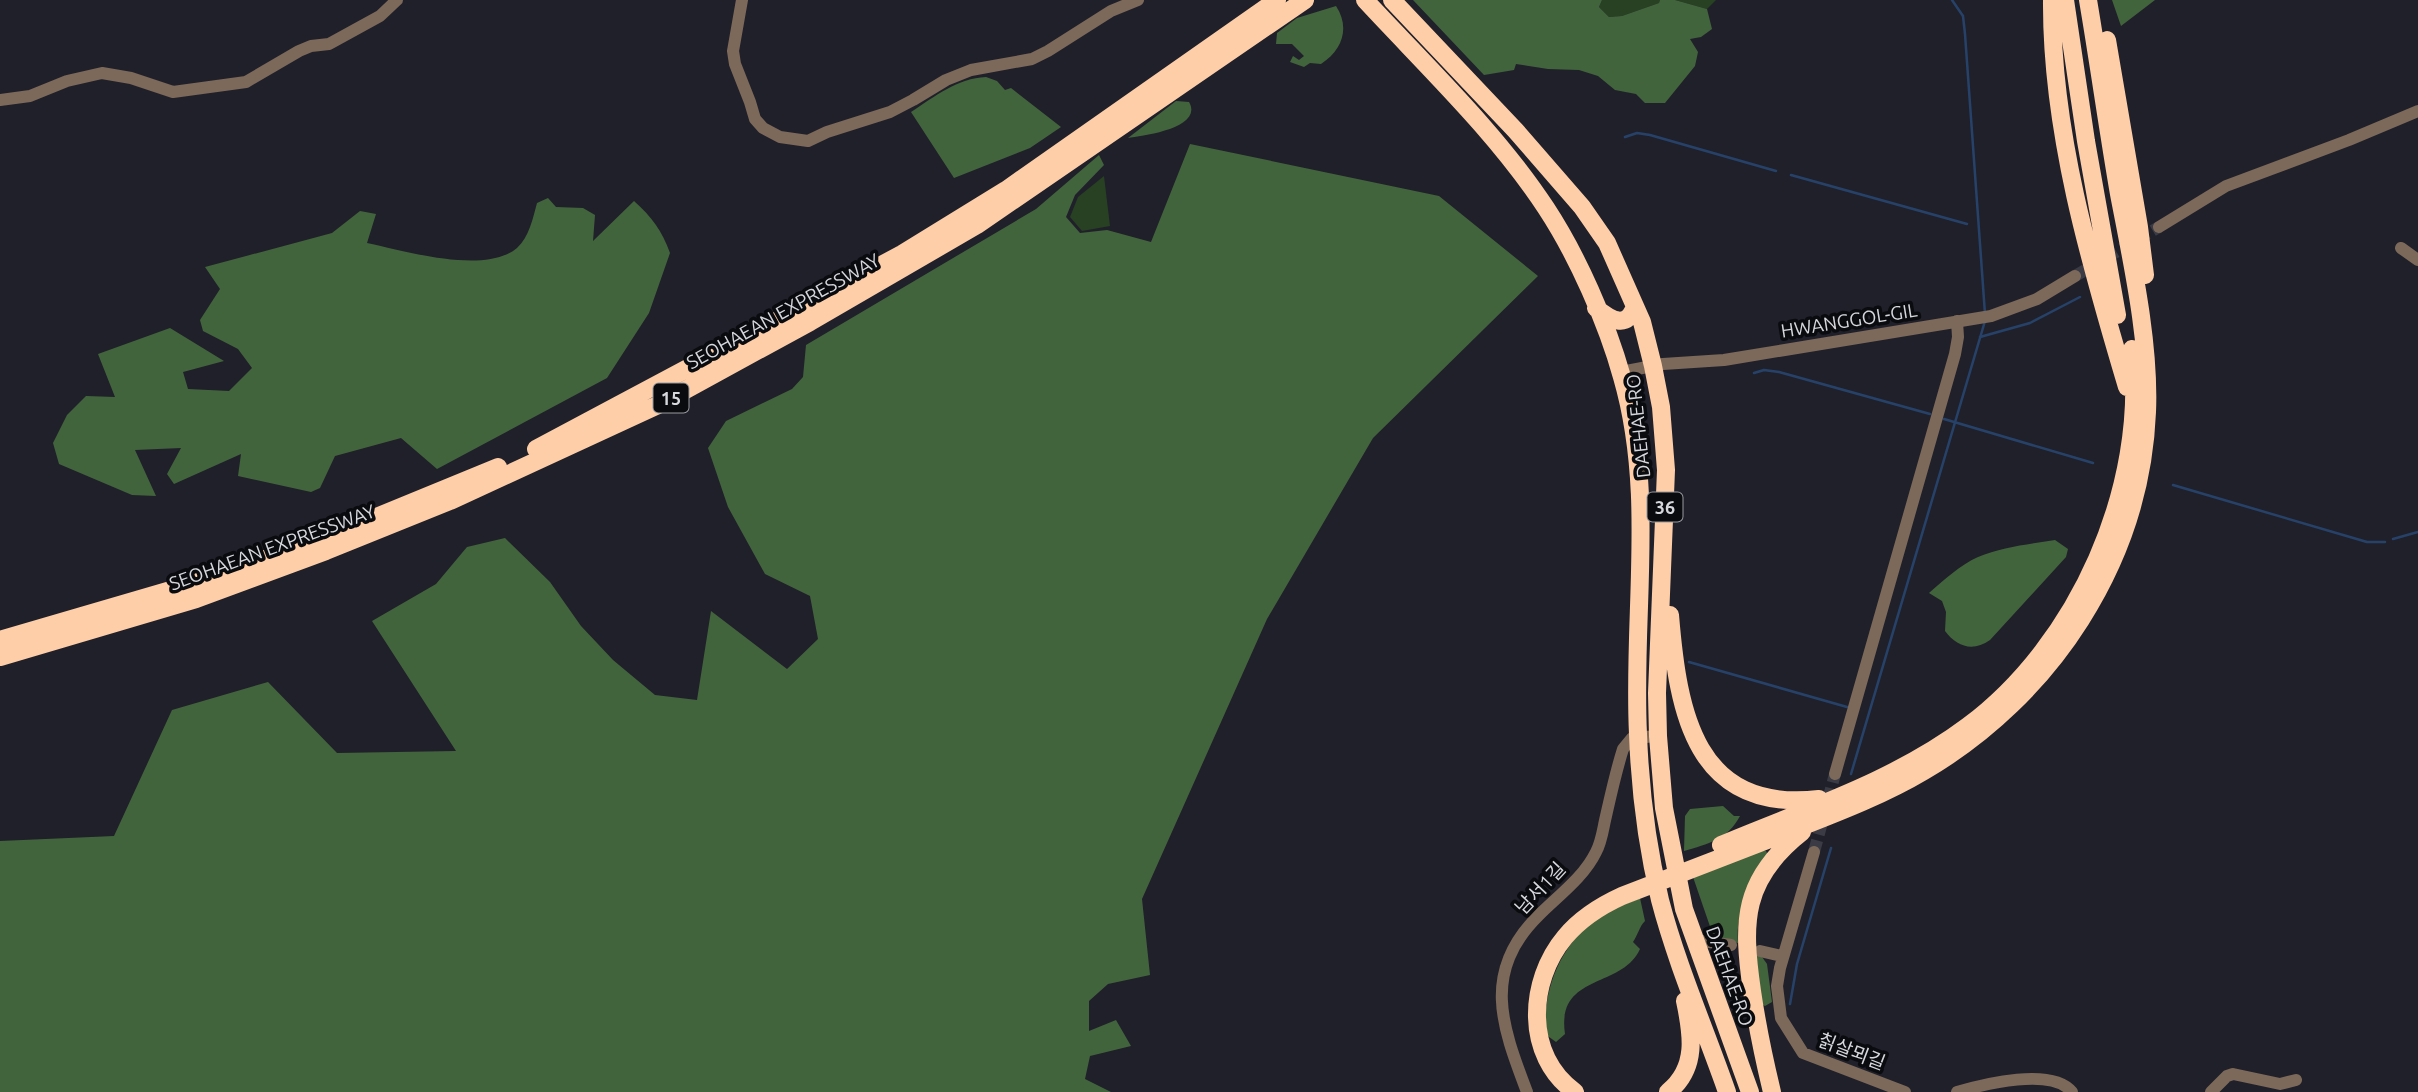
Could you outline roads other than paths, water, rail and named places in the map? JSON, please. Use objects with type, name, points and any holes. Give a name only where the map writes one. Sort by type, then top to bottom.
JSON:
[{"type":"highway","name":"SEOHAEAN EXPRESSWAY","points":[[0,640],[219,576],[352,527],[524,456],[902,254],[1006,190],[1277,6],[1305,0]]},
{"type":"highway","name":"DAEHAE-RO","points":[[1365,0],[1492,138],[1547,209],[1596,308],[1621,372],[1636,446],[1642,531],[1637,659],[1638,737],[1650,849],[1670,933],[1727,1092]]},
{"type":"highway","name":"DAEHAE-RO","points":[[1392,0],[1516,131],[1582,207],[1607,243],[1635,306],[1653,366],[1664,438],[1664,538],[1659,636],[1660,775],[1672,855],[1684,909],[1750,1092]]},
{"type":"highway","points":[[2052,0],[2056,74],[2079,208],[2095,278],[2140,408]]},
{"type":"highway","points":[[1699,860],[1822,819],[1894,788],[1949,756],[1980,734],[2037,681],[2090,607],[2115,555],[2139,474],[2146,435],[2088,153],[2065,0]]},
{"type":"highway","points":[[2078,0],[2127,306],[2140,408]]},
{"type":"highway","points":[[2088,0],[2144,346],[2140,408]]},
{"type":"highway","points":[[1560,1092],[1547,1078],[1533,1049],[1529,1016],[1535,976],[1544,953],[1567,922],[1599,898],[1632,888],[1699,860],[1903,768],[1969,726],[2002,697],[2037,660],[2078,599],[2101,549],[2120,492],[2151,369],[2146,280],[2139,227],[2098,0]]},
{"type":"highway","name":"SEOHAEAN EXPRESSWAY","points":[[0,657],[196,600],[326,551],[450,501],[658,405],[810,322],[977,225],[1277,6]]},
{"type":"highway","points":[[1596,308],[1619,321],[1632,316],[1635,306]]},
{"type":"highway","points":[[1636,446],[1642,436],[1649,433],[1664,438]]},
{"type":"highway","points":[[1664,538],[1678,685],[1691,733],[1706,758],[1726,779],[1763,796],[1801,801],[1837,797]]},
{"type":"highway","points":[[1772,1092],[1749,970],[1745,942],[1747,919],[1756,886],[1770,864],[1797,835],[1822,819]]},
{"type":"highway","points":[[1575,1092],[1560,1079],[1542,1049],[1536,1012],[1540,986],[1549,962],[1571,930],[1632,888]]},
{"type":"highway","points":[[1668,1092],[1685,1071],[1692,1040],[1670,933]]},
{"type":"street","points":[[0,100],[30,96],[66,81],[102,73],[131,78],[173,92],[246,82],[299,51],[328,44],[380,16],[397,0]]},
{"type":"street","points":[[742,0],[733,51],[755,119],[763,128],[780,137],[808,141],[827,132],[890,112],[946,80],[971,70],[1032,59],[1111,11],[1138,0]]},
{"type":"street","points":[[2159,227],[2226,186],[2418,111]]},
{"type":"street","points":[[2401,248],[2418,260]]},
{"type":"street","name":"HWANGGOL-GIL","points":[[1621,372],[1653,366],[1724,360],[1985,317],[2037,299],[2075,276]]},
{"type":"street","points":[[1835,775],[1955,354],[1957,321]]},
{"type":"street","points":[[1638,737],[1658,736]]},
{"type":"street","name":"남서1길","points":[[1527,1092],[1503,1022],[1501,998],[1504,973],[1514,948],[1524,933],[1597,851],[1623,749],[1632,738],[1638,737]]},
{"type":"street","name":"칡살뫼길","points":[[1814,852],[1783,956],[1777,986],[1777,1004],[1784,1026],[1803,1053],[1905,1092]]},
{"type":"street","points":[[1695,940],[1731,946]]},
{"type":"street","points":[[1760,951],[1783,956]]},
{"type":"street","points":[[2211,1092],[2227,1076],[2233,1074],[2280,1084],[2296,1080]]},
{"type":"street","points":[[1957,1092],[2000,1081],[2023,1080],[2063,1083],[2073,1092]]},
{"type":"waterway","points":[[1952,0],[1963,16],[1965,34],[1985,314]]},
{"type":"waterway","points":[[1625,137],[1637,133],[1650,135],[1776,171]]},
{"type":"waterway","points":[[1791,175],[1967,224]]},
{"type":"waterway","points":[[1980,337],[2030,323],[2080,297]]},
{"type":"waterway","points":[[1851,774],[1985,321]]},
{"type":"waterway","points":[[1754,373],[1764,370],[1779,372],[1930,414]]},
{"type":"waterway","points":[[1944,419],[2093,463]]},
{"type":"waterway","points":[[2173,485],[2367,542],[2385,542]]},
{"type":"waterway","points":[[2393,539],[2418,532]]},
{"type":"waterway","points":[[1689,662],[1847,707]]},
{"type":"waterway","points":[[1790,1004],[1797,964],[1831,848]]},
{"type":"tunnel","points":[[2075,276],[2159,227]]},
{"type":"tunnel","points":[[1814,852],[1835,774]]}]
